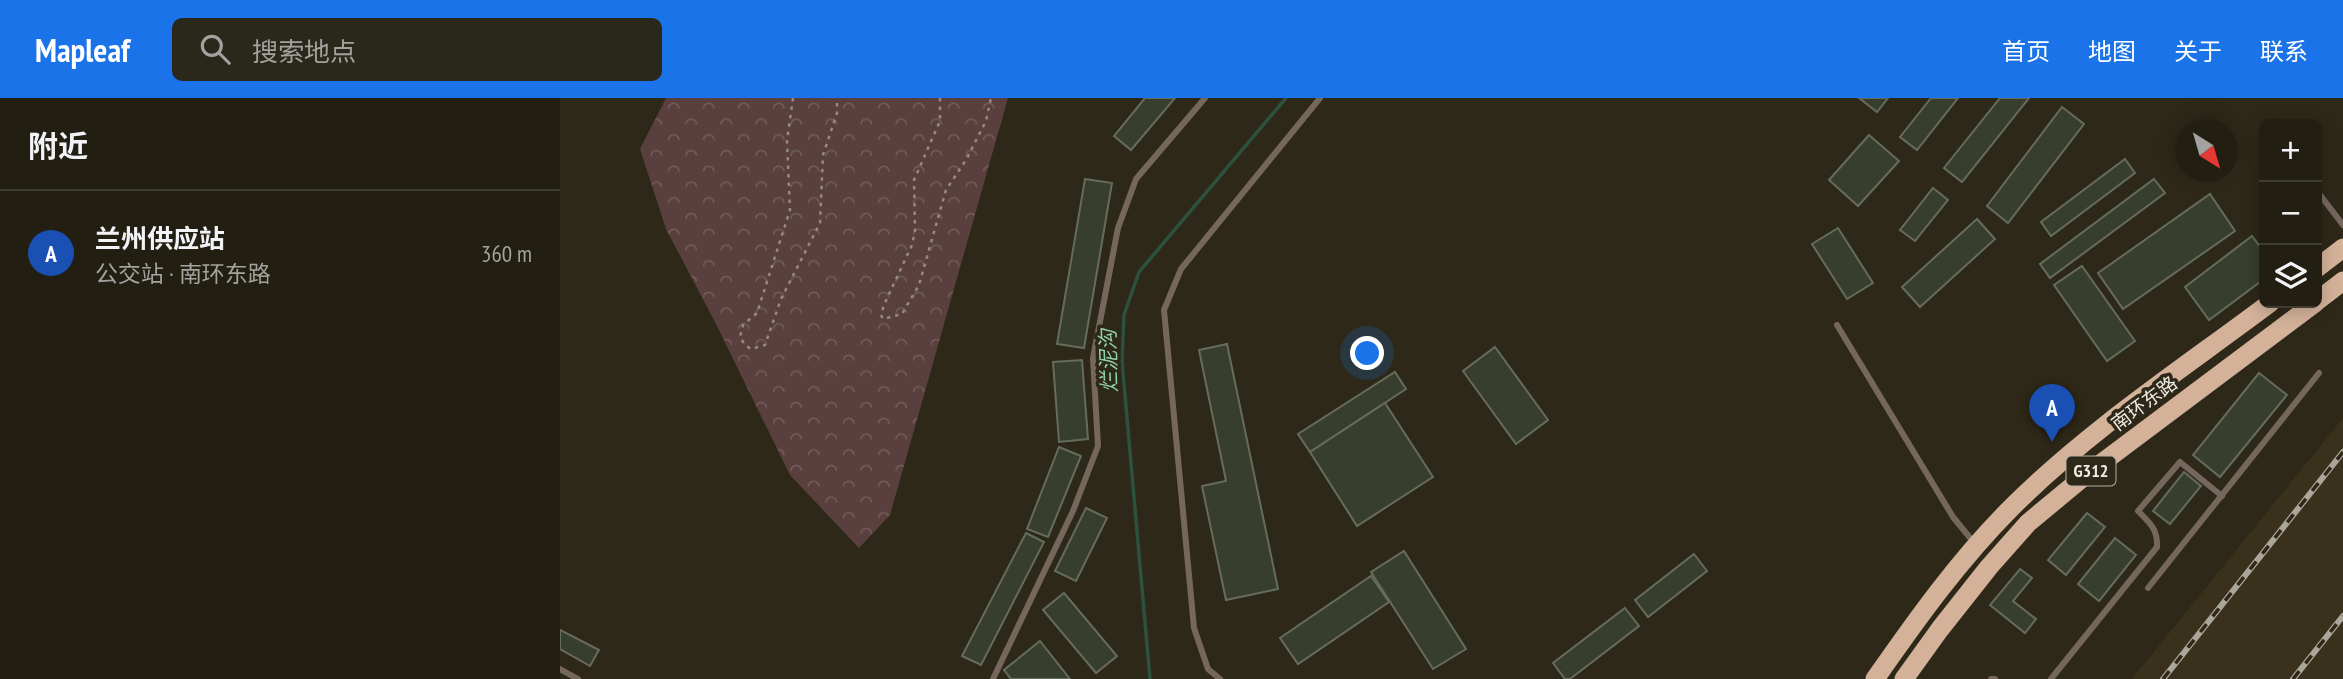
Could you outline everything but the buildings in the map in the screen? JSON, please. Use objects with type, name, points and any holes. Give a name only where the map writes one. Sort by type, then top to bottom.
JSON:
[{"type":"highway","points":[[2322,264],[2343,248]]},
{"type":"highway","name":"南环东路","points":[[2322,297],[2343,281]]},
{"type":"highway","name":"南环东路","points":[[1875,679],[1924,608],[1976,545],[2011,508],[2071,453],[2263,308]]},
{"type":"highway","name":"南环东路","points":[[1904,679],[1972,587],[2028,523],[2087,474],[2308,308]]},
{"type":"lane","points":[[993,679],[1073,511],[1098,446],[1093,358],[1118,228],[1136,180],[1205,98]]},
{"type":"lane","points":[[1220,679],[1208,669],[1194,628],[1164,310],[1181,269],[1320,98]]},
{"type":"lane","points":[[2322,198],[2343,225]]},
{"type":"lane","points":[[1837,325],[1953,517],[1976,545]]},
{"type":"lane","points":[[2148,588],[2319,373]]},
{"type":"lane","points":[[2051,679],[2157,547],[2158,538],[2154,526],[2137,511],[2179,462],[2222,496]]},
{"type":"lane","points":[[560,669],[578,679]]},
{"type":"path","points":[[793,98],[787,141],[790,210],[757,313],[743,325],[740,337],[751,349],[765,345],[781,299],[820,223],[822,155],[837,113],[837,98]]},
{"type":"path","points":[[940,98],[940,121],[914,180],[915,230],[912,245],[884,305],[881,315],[883,319],[902,314],[919,285],[946,190],[966,160],[986,121],[991,98]]},
{"type":"shaded area","points":[[2343,418],[2343,679],[2132,679]]},
{"type":"green space","points":[[666,98],[1008,98],[890,515],[859,548],[790,475],[666,229],[640,149]]},
{"type":"waterway","name":"烂泥沟","points":[[1150,679],[1122,361],[1124,315],[1139,272],[1286,98]]},
{"type":"railway","points":[[2163,679],[2343,452]]},
{"type":"railway","points":[[2293,679],[2343,616]]},
{"type":"place","name":"兰州供应站","points":[[2052,442]]}]
